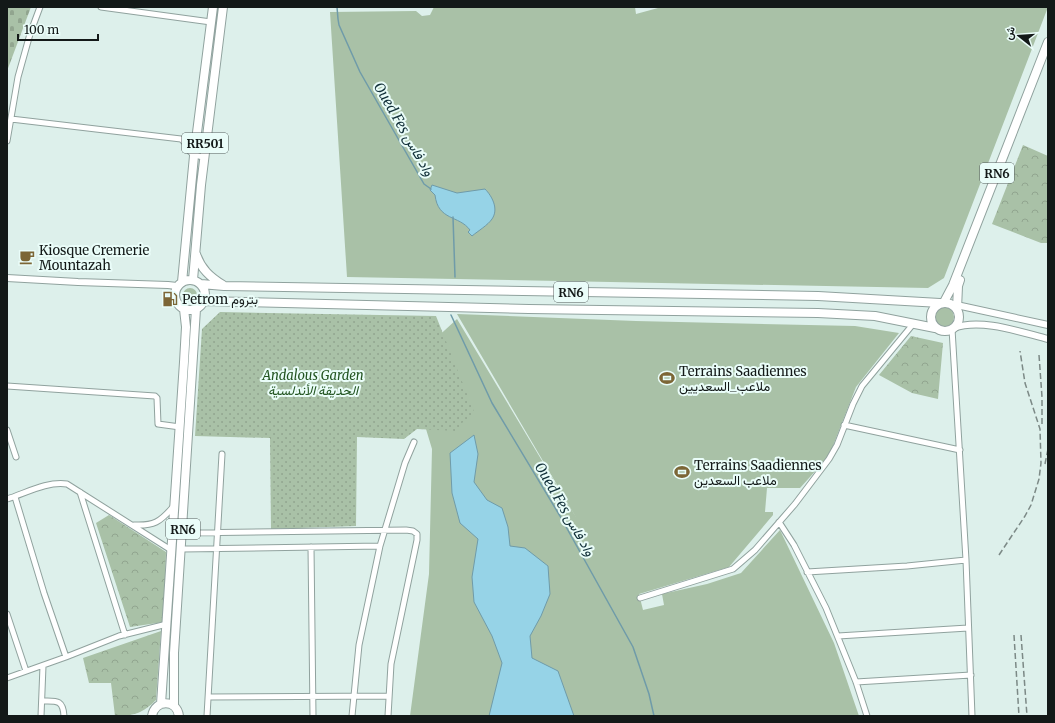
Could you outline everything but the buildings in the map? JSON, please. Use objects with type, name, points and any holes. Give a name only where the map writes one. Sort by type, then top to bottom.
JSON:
[{"type":"main road","name":"RR501","points":[[180,284],[194,156],[213,7]]},
{"type":"main road","name":"RR501","points":[[193,280],[204,157],[224,7]]},
{"type":"main road","name":"RN6","points":[[204,301],[528,309],[818,313],[875,316],[914,323],[944,331],[953,328],[959,319],[950,305],[953,285],[1048,42]]},
{"type":"main road","name":"RN6","points":[[950,305],[1048,57]]},
{"type":"main road","points":[[195,250],[200,264],[206,272],[212,279],[224,286]]},
{"type":"main road","points":[[180,284],[188,280],[193,280]]},
{"type":"main road","name":"RN6","points":[[193,280],[201,284],[224,286],[818,296],[950,305]]},
{"type":"main road","name":"RN6","points":[[161,704],[186,327],[184,309],[178,304],[175,298],[180,284]]},
{"type":"main road","points":[[184,309],[196,309],[202,304],[204,301],[205,292],[201,284]]},
{"type":"main road","name":"RN6","points":[[935,328],[930,320],[933,308],[950,305]]},
{"type":"main road","name":"RN6","points":[[180,716],[174,705],[174,653],[182,549],[196,309]]},
{"type":"main road","points":[[150,715],[161,704],[168,703],[174,705]]},
{"type":"street","points":[[7,141],[18,77],[30,34],[40,7]]},
{"type":"street","points":[[101,7],[211,22]]},
{"type":"street","points":[[10,118],[181,139],[189,153],[194,156],[204,157]]},
{"type":"street","points":[[7,278],[78,282],[168,285],[180,284]]},
{"type":"street","points":[[950,305],[1048,325]]},
{"type":"street","points":[[640,598],[733,570],[755,550],[795,504],[829,459],[837,445],[844,425],[862,386],[914,323]]},
{"type":"street","points":[[972,716],[966,560],[953,328],[966,324],[983,324],[1048,339]]},
{"type":"street","points":[[7,386],[155,396],[157,398],[157,424],[180,427]]},
{"type":"street","points":[[844,425],[960,450]]},
{"type":"street","points":[[7,430],[16,456]]},
{"type":"street","points":[[352,716],[359,644],[380,546],[405,463],[414,442]]},
{"type":"street","points":[[207,716],[222,454]]},
{"type":"street","points":[[7,499],[50,485],[59,483],[67,484],[171,550]]},
{"type":"street","points":[[80,492],[125,635]]},
{"type":"street","points":[[15,497],[44,593],[66,657]]},
{"type":"street","points":[[133,525],[148,525],[158,522],[166,516],[174,506]]},
{"type":"street","points":[[779,522],[794,545],[826,608],[856,682],[867,716]]},
{"type":"street","points":[[182,533],[413,531],[416,534],[417,540],[391,664],[388,716]]},
{"type":"street","points":[[182,549],[380,546]]},
{"type":"street","points":[[311,547],[313,716]]},
{"type":"street","points":[[807,572],[907,566],[966,560]]},
{"type":"street","points":[[7,614],[26,671]]},
{"type":"street","points":[[7,678],[125,635],[167,624]]},
{"type":"street","points":[[838,636],[968,628]]},
{"type":"street","points":[[41,716],[43,666]]},
{"type":"street","points":[[856,682],[971,675]]},
{"type":"street","points":[[208,697],[389,696]]},
{"type":"street","points":[[42,701],[60,702],[64,709],[64,716]]},
{"type":"green space","points":[[7,7],[31,7],[7,71]]},
{"type":"green space","points":[[434,7],[635,7],[636,14],[658,7],[1048,7],[944,278],[928,288],[347,277],[330,12],[416,11],[422,16],[430,15]]},
{"type":"green space","points":[[1023,145],[1048,156],[1047,243],[1041,243],[992,224]]},
{"type":"green space","points":[[187,288],[193,288],[197,292],[197,298],[193,302],[187,302],[183,298],[183,292]]},
{"type":"green space","points":[[940,307],[948,307],[954,313],[954,321],[948,327],[940,327],[934,321],[934,313]]},
{"type":"green space","name":"Andalous Garden الحديقة الأندلسية","points":[[220,312],[436,316],[475,414],[463,422],[456,431],[417,429],[404,439],[357,437],[356,526],[271,529],[270,438],[195,436],[202,329]]},
{"type":"green space","points":[[457,314],[636,321],[855,326],[899,333],[856,387],[829,456],[800,488],[767,488],[765,512],[773,512],[773,515],[729,567],[639,594],[643,610],[664,605],[662,594],[707,584],[741,573],[780,530],[834,643],[859,716],[410,716],[429,574],[432,449],[420,409],[433,341],[457,319],[577,519]]},
{"type":"green space","points":[[911,336],[943,343],[938,399],[912,393],[879,375]]},
{"type":"green space","points":[[109,515],[166,552],[164,622],[130,627],[96,523]]},
{"type":"green space","points":[[161,631],[156,700],[147,708],[138,713],[115,716],[111,683],[89,683],[83,658]]},
{"type":"water","points":[[432,185],[457,193],[485,189],[490,195],[495,207],[492,219],[472,236],[468,232],[470,230],[465,225],[444,214],[440,209],[435,195],[430,190]]},
{"type":"water","points":[[474,435],[478,454],[474,482],[487,500],[502,508],[508,527],[510,546],[525,548],[548,566],[550,594],[541,616],[530,636],[532,658],[558,671],[574,716],[489,716],[502,663],[492,636],[474,602],[472,577],[478,539],[460,523],[452,493],[450,453]]},
{"type":"waterway","name":"Oued Fes واد فاس","points":[[337,7],[339,25],[360,72],[424,184],[431,189]]},
{"type":"waterway","name":"Oued Fes واد فاس","points":[[453,217],[455,277]]},
{"type":"waterway","name":"Oued Fes واد فاس","points":[[451,315],[492,403],[560,516],[633,647],[649,694],[654,716]]},
{"type":"railway","points":[[999,555],[1031,505],[1039,479],[1041,463],[1040,429],[1025,383],[1020,351]]},
{"type":"railway","points":[[1039,355],[1042,425]]},
{"type":"railway","points":[[1045,464],[1048,449]]},
{"type":"railway","points":[[1014,635],[1019,716]]},
{"type":"railway","points":[[1021,635],[1027,716]]},
{"type":"place","name":"Kiosque Cremerie Mountazah","points":[[27,257]]},
{"type":"place","name":"Petrom بتروم","points":[[170,299]]},
{"type":"place","name":"Terrains Saadiennes ملاعب_السعديين","points":[[667,378]]},
{"type":"place","name":"Terrains Saadiennes ملاعب السعدين","points":[[682,472]]}]
